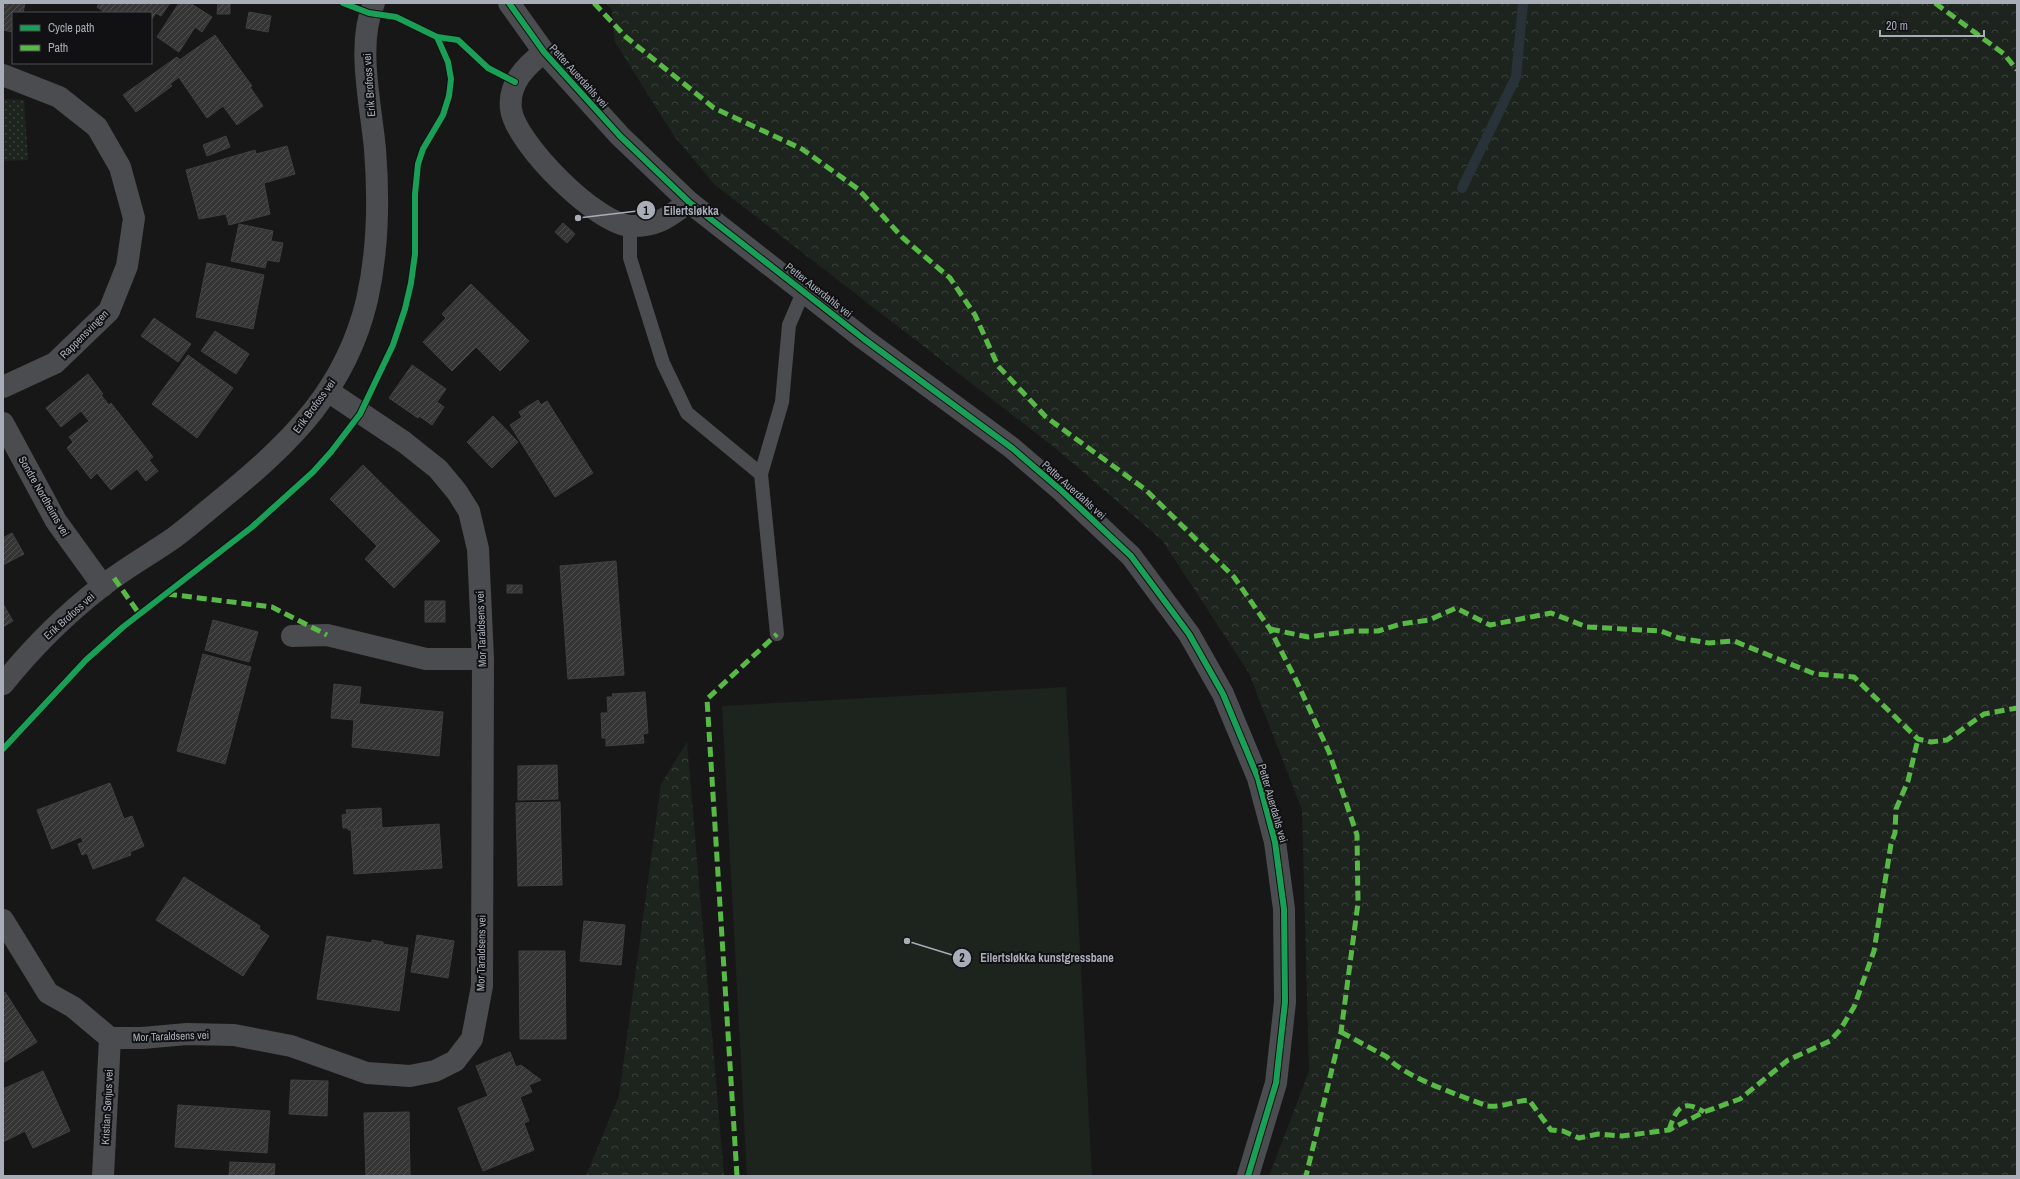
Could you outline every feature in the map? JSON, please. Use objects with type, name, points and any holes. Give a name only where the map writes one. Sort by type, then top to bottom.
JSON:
[{"type":"street","name":"Erik Brofoss vei","points":[[3,684],[57,624],[103,586],[176,536],[262,466],[302,426],[328,390],[354,343],[367,299],[377,233],[375,151],[366,60],[366,30],[369,13],[374,3]]},
{"type":"street","name":"Petter Auerdahls vei","points":[[509,3],[544,52],[620,136],[689,202],[731,236],[804,290],[864,339],[1012,448],[1062,491],[1131,556],[1188,634],[1224,694],[1258,778],[1275,842],[1284,909],[1285,1002],[1276,1083],[1248,1176]]},
{"type":"street","points":[[544,52],[525,67],[515,82],[511,94],[511,110],[517,128],[531,150],[579,198],[602,215],[630,226],[661,223],[689,202]]},
{"type":"street","name":"Rappensvingen","points":[[3,74],[59,97],[97,126],[120,167],[134,218],[127,266],[110,311],[55,362],[3,387]]},
{"type":"street","name":"Mor Taraldsens vei","points":[[110,1038],[142,1038],[187,1034],[234,1035],[291,1046],[367,1073],[410,1076],[435,1071],[455,1061],[472,1039],[482,986],[483,659],[478,549],[469,511],[457,492],[438,469],[404,442],[328,390]]},
{"type":"street","name":"Sondre Nordheims vei","points":[[3,423],[56,521],[103,586]]},
{"type":"street","points":[[292,636],[327,635],[426,658],[483,659]]},
{"type":"street","points":[[3,920],[48,993],[73,1007],[110,1038]]},
{"type":"street","name":"Kristian Sønjus vei","points":[[103,1176],[110,1038]]},
{"type":"lane","points":[[630,226],[630,258],[663,363],[687,413],[761,474]]},
{"type":"lane","points":[[777,634],[761,474],[782,402],[789,325],[804,290]]},
{"type":"green space","points":[[606,3],[2017,3],[2017,1176],[1269,1176],[1309,1071],[1302,810],[1249,673],[1162,540],[1054,447],[715,185],[674,136],[615,42],[612,10]]},
{"type":"green space","points":[[3,99],[24,100],[28,160],[3,161]]},
{"type":"green space","points":[[1066,687],[1092,1176],[747,1176],[722,706]]},
{"type":"green space","points":[[687,742],[724,1176],[586,1176],[619,1096],[661,784]]},
{"type":"building","points":[[3,3],[25,3],[23,12],[12,12],[12,32],[3,30]]},
{"type":"building","points":[[99,3],[170,3],[161,16],[156,13],[152,19],[152,12],[104,12],[97,7]]},
{"type":"building","points":[[179,3],[190,3],[212,17],[202,32],[195,27],[179,52],[157,37]]},
{"type":"building","points":[[218,3],[230,3],[230,14],[217,14]]},
{"type":"building","points":[[249,12],[271,16],[268,32],[246,28]]},
{"type":"building","points":[[215,35],[252,86],[250,87],[263,106],[237,125],[223,106],[207,118],[171,66]]},
{"type":"building","points":[[177,57],[180,60],[171,66],[179,77],[170,84],[172,86],[136,112],[123,95]]},
{"type":"building","points":[[226,136],[230,147],[207,156],[203,145]]},
{"type":"building","points":[[287,146],[295,174],[264,183],[270,214],[229,225],[226,214],[199,219],[186,170],[255,150],[256,154]]},
{"type":"building","points":[[563,223],[575,234],[567,243],[555,232]]},
{"type":"building","points":[[239,224],[273,231],[271,241],[283,243],[279,262],[267,260],[265,268],[231,261]]},
{"type":"building","points":[[207,263],[264,275],[253,329],[196,317]]},
{"type":"building","points":[[471,284],[529,341],[500,371],[476,347],[452,371],[423,342],[446,318],[442,314]]},
{"type":"building","points":[[154,318],[191,344],[178,362],[141,336]]},
{"type":"building","points":[[215,331],[249,354],[236,374],[201,351]]},
{"type":"building","points":[[188,355],[233,388],[197,438],[152,404]]},
{"type":"building","points":[[412,365],[446,389],[437,402],[444,407],[432,425],[419,416],[418,418],[389,398]]},
{"type":"building","points":[[88,374],[103,394],[101,395],[109,405],[111,403],[153,457],[149,460],[158,471],[146,481],[137,469],[111,490],[97,473],[91,479],[67,448],[73,442],[69,437],[89,421],[81,411],[61,427],[46,408]]},
{"type":"building","points":[[538,400],[541,405],[547,401],[593,473],[555,497],[510,425],[522,417],[519,412]]},
{"type":"building","points":[[493,416],[518,442],[492,468],[467,442]]},
{"type":"building","points":[[363,465],[440,541],[394,588],[365,559],[377,546],[330,499]]},
{"type":"building","points":[[12,533],[24,554],[3,565],[3,538]]},
{"type":"building","points":[[616,561],[624,675],[568,679],[560,566]]},
{"type":"building","points":[[507,585],[522,585],[522,593],[507,593]]},
{"type":"building","points":[[425,601],[445,601],[445,622],[425,622]]},
{"type":"building","points":[[3,604],[13,621],[3,627]]},
{"type":"building","points":[[213,620],[258,632],[249,662],[205,650]]},
{"type":"building","points":[[203,654],[251,667],[225,764],[177,751]]},
{"type":"building","points":[[334,684],[361,687],[359,704],[443,712],[439,756],[352,747],[354,720],[331,718]]},
{"type":"building","points":[[645,692],[648,733],[643,734],[644,743],[606,746],[606,738],[602,738],[601,713],[608,713],[607,697],[613,697],[612,694]]},
{"type":"building","points":[[557,765],[558,799],[518,800],[518,766]]},
{"type":"building","points":[[110,783],[124,819],[132,816],[144,846],[130,852],[131,855],[93,869],[87,853],[82,855],[78,844],[83,842],[81,837],[52,849],[37,810]]},
{"type":"building","points":[[560,802],[562,885],[518,886],[516,803]]},
{"type":"building","points":[[381,808],[382,828],[348,830],[348,828],[343,828],[342,815],[347,814],[346,810]]},
{"type":"building","points":[[439,824],[442,868],[354,874],[351,830]]},
{"type":"building","points":[[184,877],[260,926],[259,929],[269,936],[243,976],[156,920]]},
{"type":"building","points":[[584,921],[625,925],[621,965],[580,961]]},
{"type":"building","points":[[417,935],[454,941],[448,978],[411,972]]},
{"type":"building","points":[[327,936],[372,943],[372,940],[383,942],[383,944],[408,948],[399,1011],[317,999]]},
{"type":"building","points":[[519,951],[565,951],[566,1039],[520,1039]]},
{"type":"building","points":[[5,992],[37,1042],[3,1063],[3,993]]},
{"type":"building","points":[[510,1052],[516,1067],[521,1065],[541,1080],[529,1085],[532,1092],[520,1097],[529,1121],[524,1123],[534,1150],[483,1171],[458,1108],[488,1096],[476,1066]]},
{"type":"building","points":[[43,1071],[70,1131],[33,1148],[25,1131],[3,1142],[3,1089]]},
{"type":"building","points":[[291,1080],[328,1081],[327,1116],[289,1114]]},
{"type":"building","points":[[178,1105],[270,1111],[267,1153],[175,1147]]},
{"type":"building","points":[[409,1112],[410,1176],[366,1176],[364,1113]]},
{"type":"building","points":[[230,1162],[275,1164],[274,1176],[229,1176]]},
{"type":"waterway","points":[[1462,188],[1516,77],[1523,3]]},
{"type":"marked path","points":[[594,3],[626,37],[714,108],[802,149],[858,189],[903,238],[950,278],[975,315],[998,366],[1046,417],[1146,490],[1234,577],[1270,629],[1297,682],[1329,752],[1357,835],[1358,903],[1341,1032],[1306,1176]]},
{"type":"marked path","points":[[1935,3],[2004,54],[2017,70]]},
{"type":"marked path","points":[[114,578],[140,615]]},
{"type":"marked path","points":[[167,594],[272,607],[327,635]]},
{"type":"marked path","points":[[1270,629],[1308,637],[1351,631],[1378,631],[1401,624],[1429,620],[1456,608],[1490,625],[1551,613],[1587,627],[1661,631],[1679,638],[1709,643],[1734,641],[1815,674],[1854,677],[1918,739],[1931,742],[1947,740],[1984,714],[2017,708]]},
{"type":"marked path","points":[[737,1176],[707,699],[777,634]]},
{"type":"marked path","points":[[1341,1032],[1387,1057],[1395,1065],[1419,1079],[1487,1106],[1498,1106],[1529,1100],[1551,1130],[1563,1131],[1579,1138],[1598,1134],[1622,1136],[1669,1130],[1704,1112],[1740,1099],[1788,1060],[1830,1041],[1840,1030],[1854,1007],[1874,951],[1891,844],[1895,833],[1896,809],[1908,781],[1918,739]]},
{"type":"marked path","points":[[1669,1130],[1674,1116],[1681,1108],[1690,1106],[1704,1112]]},
{"type":"cycle path","points":[[343,3],[369,13],[396,17],[437,37],[458,40],[488,68],[515,82]]},
{"type":"cycle path","points":[[509,3],[544,52],[620,136],[689,202],[864,339],[1012,448],[1062,491],[1131,556],[1189,634],[1223,694],[1258,778],[1275,842],[1284,909],[1285,1002],[1276,1083],[1248,1176]]},
{"type":"cycle path","points":[[3,749],[86,660],[123,627],[252,527],[313,472],[331,452],[360,414],[393,345],[405,309],[411,283],[415,254],[415,194],[418,164],[423,149],[443,115],[449,96],[451,79],[448,62],[437,37]]},
{"type":"place","name":"Eilertsløkka","points":[[578,218]]},
{"type":"place","name":"Eilertsløkka kunstgressbane","points":[[907,941]]}]
